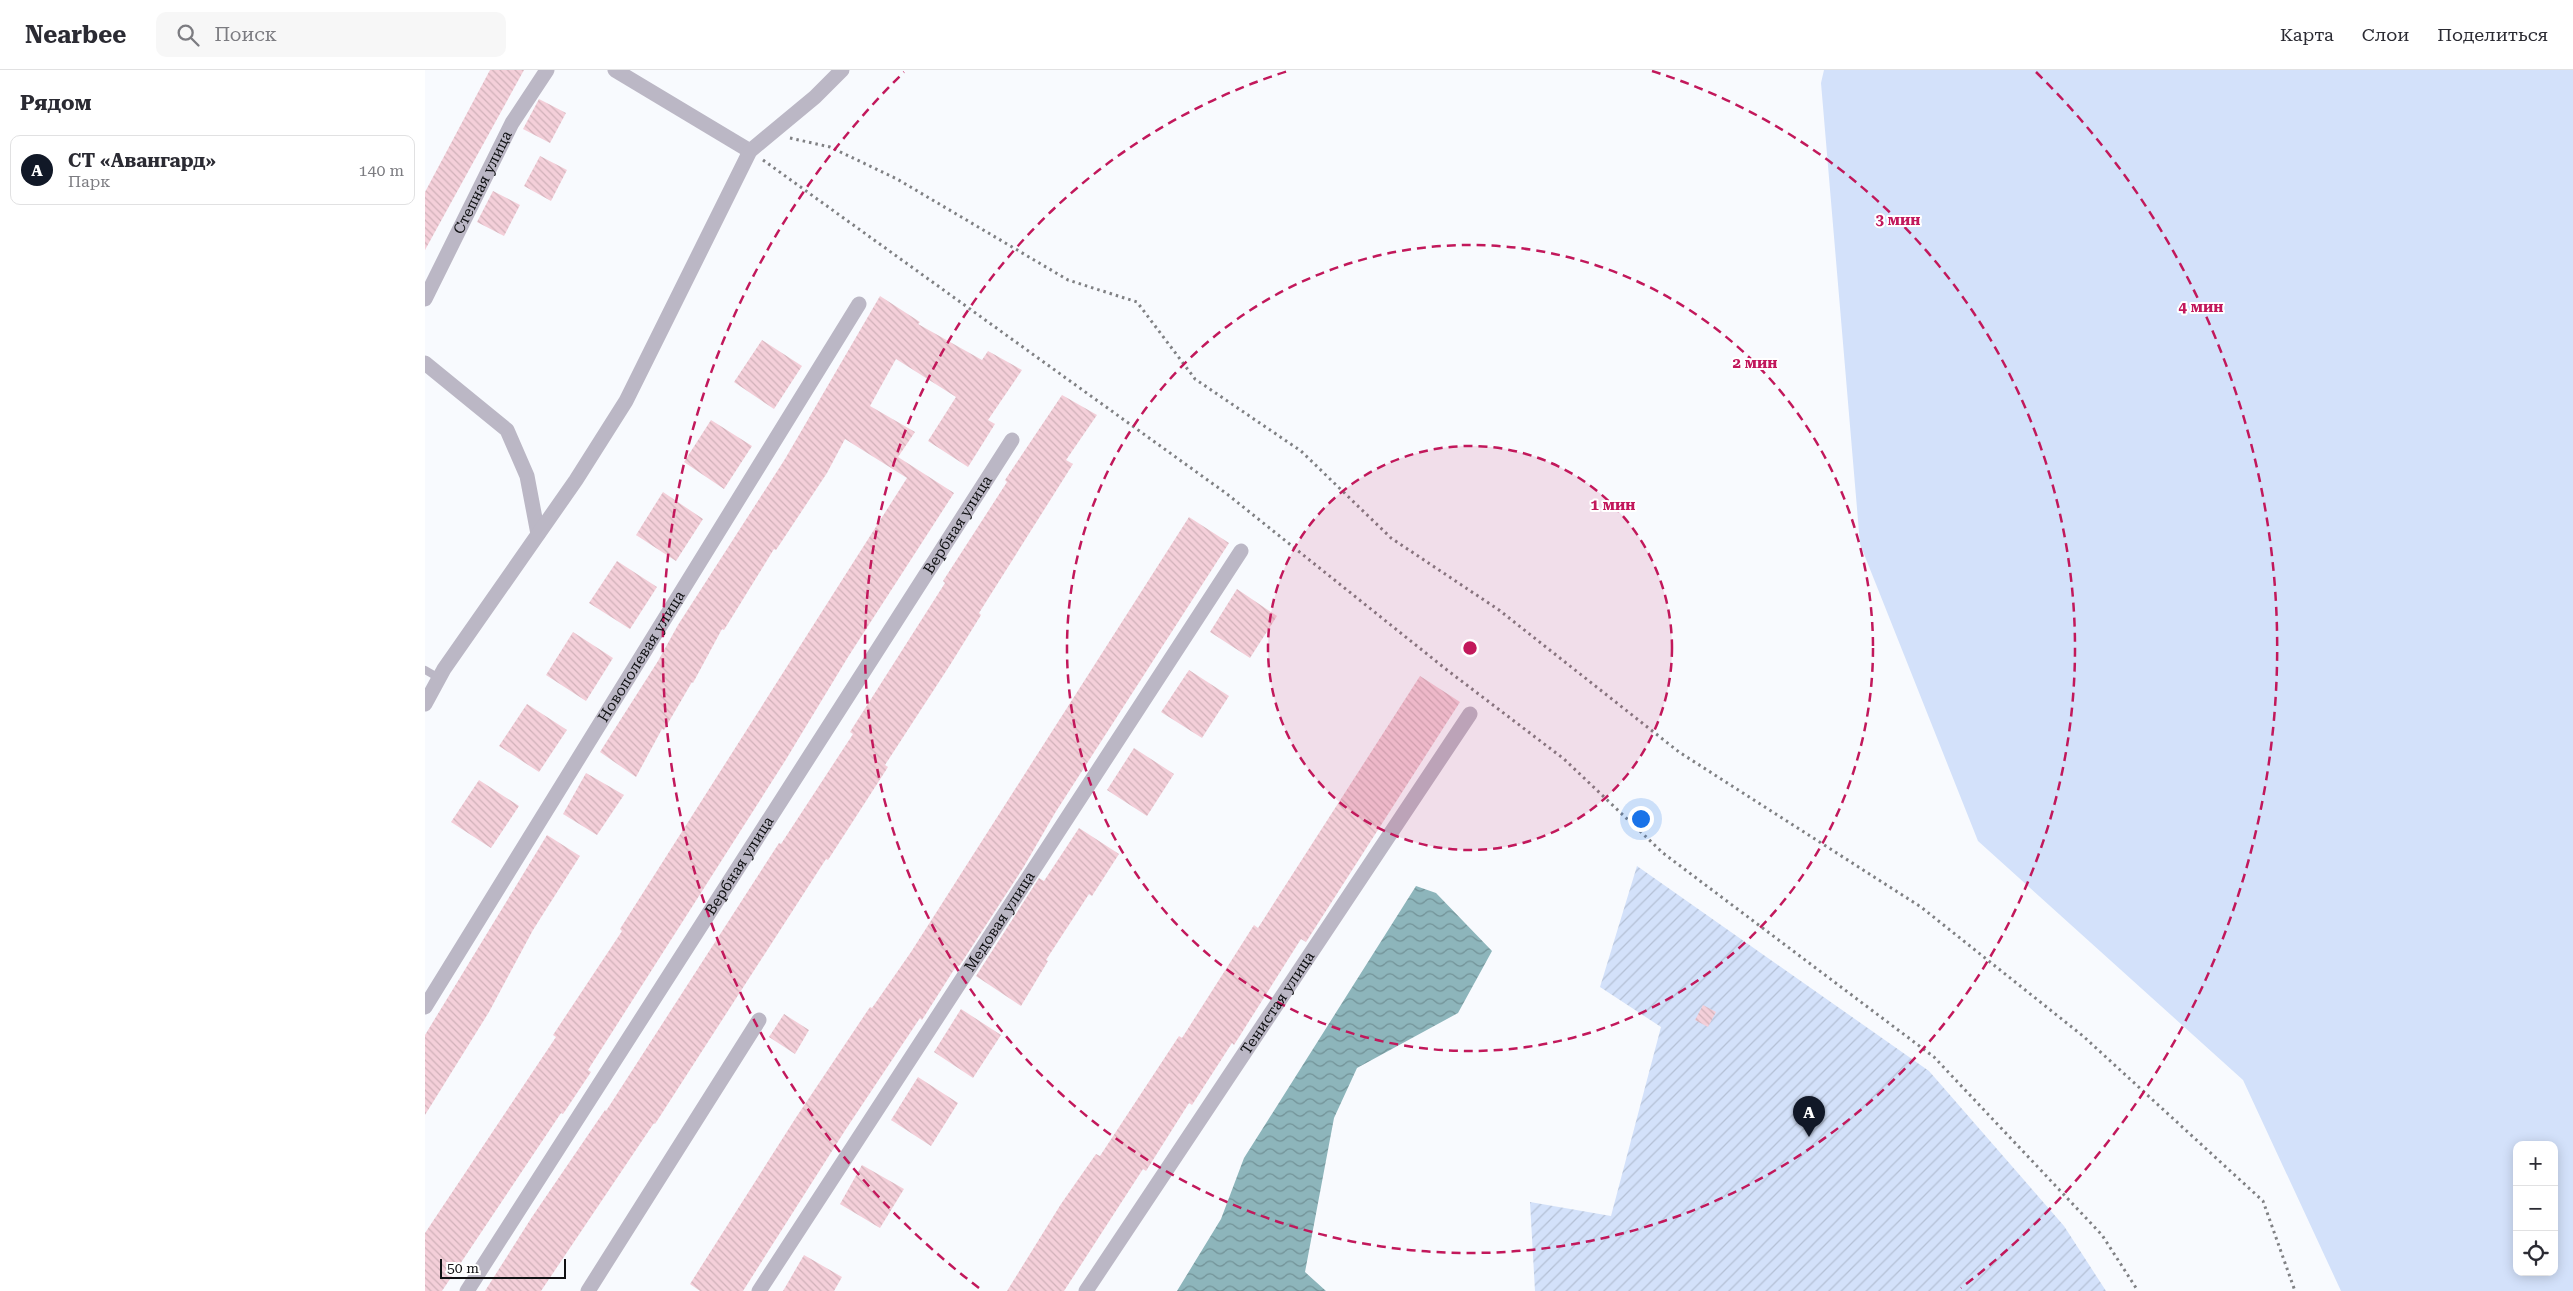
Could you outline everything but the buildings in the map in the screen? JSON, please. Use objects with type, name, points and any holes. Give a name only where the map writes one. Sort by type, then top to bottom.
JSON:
[{"type":"street","name":"Степная улица","points":[[425,299],[512,123],[547,70]]},
{"type":"street","points":[[615,70],[751,151]]},
{"type":"street","points":[[425,704],[439,678],[576,480],[625,401],[751,151],[815,97],[841,70]]},
{"type":"street","name":"Новополевая улица","points":[[425,1007],[859,304]]},
{"type":"street","points":[[425,364],[507,430],[527,476],[539,534]]},
{"type":"street","name":"Вербная улица","points":[[467,1291],[1012,440]]},
{"type":"street","name":"Медовая улица","points":[[759,1291],[1241,551]]},
{"type":"street","name":"Тенистая улица","points":[[1086,1291],[1470,714]]},
{"type":"street","points":[[588,1291],[759,1020]]},
{"type":"lane","points":[[425,670],[439,678]]},
{"type":"path","points":[[787,137],[830,147],[897,179],[1068,280],[1137,302],[1195,379],[1301,451],[1391,538],[1499,610],[1679,752],[1921,907],[2083,1036],[2263,1201],[2295,1291]]},
{"type":"shaded area","points":[[1824,70],[2573,70],[2573,1291],[2341,1291],[2243,1080],[1978,841],[1860,544],[1821,83]]},
{"type":"shaded area","points":[[1637,866],[1929,1071],[2064,1226],[2106,1291],[1535,1291],[1530,1202],[1611,1216],[1661,1027],[1600,987]]},
{"type":"water","points":[[1416,886],[1436,893],[1492,951],[1458,1013],[1357,1068],[1334,1118],[1305,1272],[1326,1291],[1177,1291],[1221,1219],[1244,1158]]},
{"type":"place","name":"СТ «Авангард»","points":[[1809,1137]]}]
